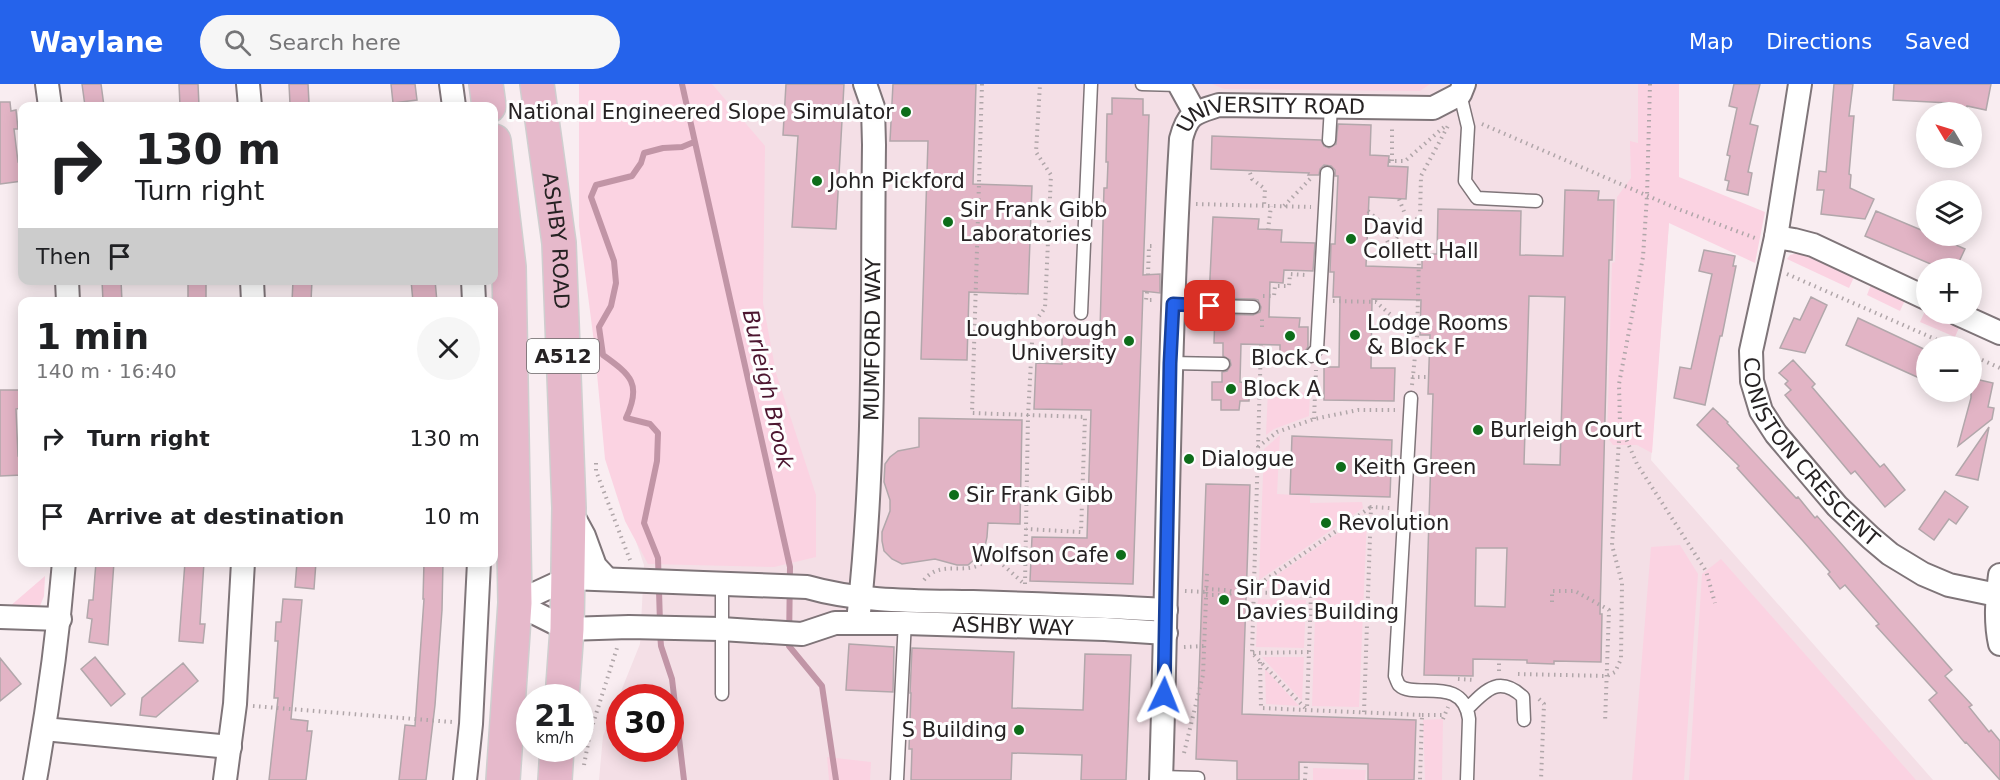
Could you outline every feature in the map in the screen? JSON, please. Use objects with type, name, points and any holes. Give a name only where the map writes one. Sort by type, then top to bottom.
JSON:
[{"type":"main road","points":[[486,84],[488,102]]},
{"type":"main road","name":"ASHBY ROAD","points":[[537,84],[559,243],[569,508],[569,578],[562,684]]},
{"type":"main road","name":"A512","points":[[498,175],[509,267],[515,603],[503,780]]},
{"type":"street","points":[[47,84],[49,102]]},
{"type":"street","points":[[248,84],[250,102]]},
{"type":"street","points":[[451,84],[453,102]]},
{"type":"street","name":"MUMFORD WAY","points":[[860,597],[870,410],[874,145],[873,107],[865,84]]},
{"type":"street","points":[[1179,84],[1195,112]]},
{"type":"street","name":"CONISTON CRESCENT","points":[[1800,84],[1775,241],[1754,333],[1750,367],[1755,396],[1766,421],[1838,506],[1890,554],[1923,574],[1949,585],[1999,585]]},
{"type":"street","name":"UNIVERSITY ROAD","points":[[1167,778],[1172,640],[1170,363],[1181,139],[1185,123],[1195,112],[1219,105],[1433,108],[1463,98]]},
{"type":"street","points":[[1775,241],[1794,240],[1813,246],[1916,293]]},
{"type":"street","points":[[1980,324],[2000,333]]},
{"type":"street","points":[[569,508],[596,566],[606,579]]},
{"type":"street","points":[[34,780],[60,619],[64,567]]},
{"type":"street","points":[[225,780],[235,704],[243,567]]},
{"type":"street","points":[[465,780],[471,724],[479,567]]},
{"type":"street","points":[[515,603],[569,578]]},
{"type":"street","name":"ASHBY WAY","points":[[569,578],[807,587],[830,594],[906,601],[1106,606],[1172,600]]},
{"type":"street","points":[[1999,585],[1997,628],[2000,644]]},
{"type":"street","points":[[857,623],[860,597]]},
{"type":"street","points":[[515,603],[567,629]]},
{"type":"street","points":[[0,617],[60,619]]},
{"type":"street","name":"ASHBY WAY","points":[[567,629],[721,628],[802,634],[835,623],[905,623],[1105,629],[1172,640]]},
{"type":"street","points":[[44,729],[230,747]]},
{"type":"lane","points":[[1081,313],[1091,84]]},
{"type":"lane","points":[[1142,84],[1179,84]]},
{"type":"lane","points":[[1463,98],[1468,128],[1465,181],[1477,198],[1536,201]]},
{"type":"lane","points":[[1329,140],[1331,107]]},
{"type":"lane","points":[[1311,356],[1317,349],[1327,173]]},
{"type":"lane","points":[[1173,304],[1253,308]]},
{"type":"lane","points":[[1170,363],[1223,364]]},
{"type":"lane","points":[[1411,404],[1395,676],[1399,684],[1406,688],[1445,690],[1457,697],[1468,708],[1467,780]]},
{"type":"lane","points":[[722,584],[722,694]]},
{"type":"lane","points":[[897,780],[906,601]]},
{"type":"lane","points":[[1468,708],[1487,688],[1513,688],[1522,697],[1524,720]]},
{"type":"lane","points":[[1167,778],[1198,778]]},
{"type":"path","points":[[981,84],[972,413],[1085,417],[1081,532],[1026,529]]},
{"type":"path","points":[[1025,591],[1028,416],[1033,324],[1045,308],[1051,175],[1036,152],[1040,84]]},
{"type":"path","points":[[1514,674],[1607,676],[1615,672],[1621,659],[1622,583],[1612,545],[1620,425],[1619,384],[1643,257],[1650,84]]},
{"type":"path","points":[[1463,98],[1647,196],[1775,241]]},
{"type":"path","points":[[1257,447],[1277,432],[1314,419],[1359,410],[1411,404],[1417,325],[1421,176],[1450,122],[1405,161],[1390,161],[1393,109]]},
{"type":"path","points":[[1250,173],[1252,179],[1265,189],[1264,206]]},
{"type":"path","points":[[1284,207],[1313,175]]},
{"type":"path","points":[[1368,211],[1378,220],[1390,247],[1407,219],[1399,199]]},
{"type":"path","points":[[1208,204],[1325,208]]},
{"type":"path","points":[[1268,230],[1271,206]]},
{"type":"path","points":[[1407,219],[1420,219]]},
{"type":"path","points":[[1770,268],[1928,336]]},
{"type":"path","points":[[1263,296],[1274,296],[1275,286],[1289,286],[1290,274]]},
{"type":"path","points":[[1146,300],[1147,292]]},
{"type":"path","points":[[1320,301],[1376,302],[1399,322],[1417,325]]},
{"type":"path","points":[[1261,344],[1252,653],[1307,710]]},
{"type":"path","points":[[1982,360],[2000,368]]},
{"type":"path","points":[[1412,377],[1429,377]]},
{"type":"path","points":[[1314,419],[1316,385]]},
{"type":"path","points":[[1249,392],[1259,392]]},
{"type":"path","points":[[1620,425],[1638,464],[1706,571],[1715,603]]},
{"type":"path","points":[[595,459],[596,471],[638,581]]},
{"type":"path","points":[[1254,590],[1371,507],[1404,509]]},
{"type":"path","points":[[1364,712],[1371,507]]},
{"type":"path","points":[[984,551],[991,554],[1025,585]]},
{"type":"path","points":[[906,601],[934,571],[946,568],[971,569],[987,560],[991,554]]},
{"type":"path","points":[[1167,778],[1203,675],[1207,573]]},
{"type":"path","points":[[1172,600],[1206,592],[1226,595],[1254,590],[1311,594],[1307,710]]},
{"type":"path","points":[[1552,602],[1552,591],[1575,591],[1609,610],[1605,723]]},
{"type":"path","points":[[569,775],[590,732],[615,653],[636,627]]},
{"type":"path","points":[[1172,640],[1204,646]]},
{"type":"path","points":[[1252,653],[1309,652]]},
{"type":"path","points":[[1260,661],[1261,708],[1444,715]]},
{"type":"path","points":[[1451,678],[1475,680]]},
{"type":"path","points":[[235,704],[471,724]]},
{"type":"path","points":[[1420,780],[1422,715]]},
{"type":"path","points":[[1541,780],[1543,716]]},
{"type":"path","points":[[1305,780],[1306,764]]},
{"type":"shaded area","points":[[579,84],[712,84],[765,146],[763,303],[776,373],[816,495],[816,557],[774,567],[648,564],[625,521],[605,459],[594,342],[579,226]]},
{"type":"shaded area","name":"Loughborough University","points":[[589,84],[1679,84],[1679,177],[1669,222],[1651,460],[1933,780],[599,780],[603,736],[606,729],[606,762],[684,762],[684,684],[624,684],[640,644],[644,565],[608,458]]},
{"type":"shaded area","points":[[1212,84],[1430,84],[1420,91],[1224,89]]},
{"type":"shaded area","points":[[1638,84],[1679,84],[1679,177],[1765,212],[1755,263],[1669,223],[1652,453],[1637,445],[1613,445],[1607,437],[1612,263],[1615,262],[1617,197],[1631,178],[1630,141],[1638,143]]},
{"type":"shaded area","points":[[1802,252],[1855,275],[1849,288],[1787,259],[1790,255]]},
{"type":"shaded area","points":[[1872,282],[1906,298],[1900,311],[1867,295]]},
{"type":"shaded area","points":[[1925,324],[1961,324],[1955,336]]},
{"type":"shaded area","points":[[1268,390],[1310,393],[1309,416],[1274,429],[1266,435]]},
{"type":"shaded area","points":[[1280,435],[1277,494],[1310,496],[1310,503],[1362,502],[1363,508],[1259,580],[1264,449]]},
{"type":"shaded area","points":[[1360,518],[1367,518],[1359,707],[1312,706],[1316,589],[1261,588],[1261,586]]},
{"type":"shaded area","points":[[1680,545],[1698,574],[1684,780],[1632,780],[1651,547]]},
{"type":"shaded area","points":[[1721,559],[1916,780],[1689,780],[1702,574]]},
{"type":"shaded area","points":[[45,576],[44,596],[40,606],[9,607]]},
{"type":"shaded area","points":[[1258,599],[1306,600],[1304,648],[1256,647]]},
{"type":"shaded area","points":[[1262,657],[1304,657],[1302,701]]},
{"type":"shaded area","points":[[1265,669],[1299,706],[1266,704]]},
{"type":"shaded area","points":[[1443,719],[1442,780],[1425,780],[1423,720]]},
{"type":"shaded area","points":[[827,757],[871,762],[870,780],[829,780]]},
{"type":"shaded area","points":[[1313,768],[1366,770],[1365,780],[1313,780]]},
{"type":"building","points":[[82,84],[101,84],[103,102],[84,102]]},
{"type":"building","points":[[179,84],[198,84],[199,102],[180,102]]},
{"type":"building","points":[[289,84],[308,84],[309,102],[290,102]]},
{"type":"building","points":[[391,84],[415,84],[417,100],[393,102]]},
{"type":"building","name":"John Pickford","points":[[786,84],[844,84],[836,229],[792,227],[798,136],[783,135]]},
{"type":"building","points":[[893,84],[976,84],[973,184],[1032,186],[1028,294],[969,292],[967,360],[921,359],[928,141],[890,141]]},
{"type":"building","points":[[1734,84],[1760,84],[1750,124],[1758,126],[1748,172],[1752,173],[1748,195],[1727,190],[1729,181],[1725,180],[1730,156],[1727,155],[1737,108],[1729,106]]},
{"type":"building","points":[[1834,84],[1853,84],[1849,116],[1854,116],[1850,188],[1874,199],[1865,219],[1821,214],[1824,190],[1817,190],[1819,171],[1826,172]]},
{"type":"building","points":[[1894,84],[1991,84],[1986,110],[1982,109],[1982,102],[1893,100]]},
{"type":"building","points":[[1112,98],[1143,99],[1143,115],[1149,115],[1143,275],[1160,274],[1160,293],[1143,291],[1133,584],[1030,581],[1032,537],[1087,538],[1091,410],[1034,409],[1036,363],[1062,364],[1062,330],[1100,330],[1104,188],[1107,188],[1108,162],[1106,162],[1107,114],[1112,114]]},
{"type":"building","points":[[0,102],[10,102],[11,111],[16,110],[18,129],[14,129],[18,182],[0,184]]},
{"type":"building","name":"Burleigh Court","points":[[1338,124],[1371,125],[1370,155],[1389,156],[1388,166],[1408,167],[1406,199],[1369,197],[1366,266],[1422,268],[1422,254],[1437,254],[1438,209],[1521,211],[1520,255],[1563,256],[1565,190],[1599,191],[1598,200],[1614,200],[1612,260],[1609,260],[1600,614],[1602,614],[1601,662],[1554,661],[1554,664],[1527,663],[1527,660],[1473,659],[1473,676],[1424,675],[1433,394],[1428,394],[1430,335],[1420,335],[1421,300],[1372,299],[1371,368],[1395,368],[1394,401],[1324,400],[1324,367],[1339,367],[1340,297],[1333,297],[1334,272],[1330,272],[1331,244],[1335,244],[1338,176],[1335,176],[1335,170],[1331,166],[1324,165],[1319,175],[1211,169],[1212,136],[1321,140],[1324,146],[1329,148],[1336,144]],"holes":[[[1529,296],[1565,297],[1560,465],[1524,464]],[[1476,548],[1507,548],[1505,607],[1475,606]]]},
{"type":"building","points":[[1876,211],[1916,228],[1916,246],[1958,246],[1965,249],[1961,258],[1917,258],[1865,236]]},
{"type":"building","points":[[1213,217],[1259,219],[1258,229],[1282,230],[1281,242],[1315,243],[1313,271],[1284,270],[1283,283],[1270,282],[1269,317],[1300,318],[1299,327],[1308,327],[1308,347],[1303,354],[1280,354],[1280,345],[1241,344],[1240,382],[1250,383],[1249,401],[1240,401],[1239,410],[1221,410],[1221,400],[1212,400],[1212,382],[1222,382],[1222,372],[1227,371],[1231,365],[1230,360],[1223,356],[1223,343],[1214,343],[1215,314],[1253,315],[1260,312],[1261,307],[1258,300],[1254,299],[1209,298]]},
{"type":"building","points":[[1704,250],[1735,256],[1733,266],[1736,266],[1705,405],[1674,398],[1680,367],[1691,369],[1712,274],[1699,271]]},
{"type":"building","points":[[102,285],[121,285],[122,297],[103,297]]},
{"type":"building","points":[[188,285],[206,285],[206,297],[188,297]]},
{"type":"building","points":[[293,285],[312,285],[311,297],[292,297]]},
{"type":"building","points":[[411,285],[435,285],[437,297],[413,297]]},
{"type":"building","points":[[1811,297],[1827,305],[1805,353],[1780,348],[1794,318],[1800,320]]},
{"type":"building","points":[[1858,318],[1916,345],[1916,376],[1846,345]]},
{"type":"building","points":[[1793,360],[1815,384],[1812,387],[1880,467],[1884,464],[1905,490],[1885,507],[1855,471],[1851,474],[1785,395],[1791,390],[1785,384],[1788,381],[1779,373]]},
{"type":"building","points":[[1982,380],[1993,383],[1988,407],[1994,408],[1992,419],[1958,446],[1970,402],[1982,402]]},
{"type":"building","points":[[0,390],[18,390],[18,409],[16,409],[18,475],[0,476]]},
{"type":"building","points":[[1713,408],[1796,498],[1798,497],[1815,518],[1817,516],[1952,670],[1945,676],[1972,705],[1969,707],[1989,732],[1991,730],[2000,741],[2000,780],[1929,700],[1937,693],[1876,626],[1879,624],[1845,585],[1840,589],[1828,574],[1830,572],[1737,468],[1739,466],[1697,425]]},
{"type":"building","name":"Sir Frank Gibb","points":[[919,418],[1022,420],[1020,524],[988,523],[984,551],[968,565],[957,565],[935,559],[902,564],[892,559],[884,551],[882,532],[890,511],[890,500],[884,482],[885,464],[898,451],[919,447]]},
{"type":"building","points":[[1989,427],[1978,480],[1956,475]]},
{"type":"building","name":"Keith Green","points":[[1292,436],[1392,440],[1390,497],[1290,494]]},
{"type":"building","name":"Sir David Davies Building","points":[[1206,484],[1250,485],[1242,714],[1416,720],[1414,780],[1368,780],[1368,764],[1299,762],[1299,780],[1237,780],[1237,761],[1196,759]]},
{"type":"building","points":[[1945,491],[1968,507],[1956,524],[1949,519],[1934,540],[1919,529]]},
{"type":"building","points":[[96,567],[114,567],[108,645],[89,642],[92,619],[87,618],[89,600],[93,600]]},
{"type":"building","points":[[185,567],[204,567],[200,624],[205,624],[203,643],[179,641]]},
{"type":"building","points":[[297,567],[316,567],[314,589],[295,587]]},
{"type":"building","points":[[424,567],[443,567],[435,705],[426,780],[399,780],[405,725],[415,726]]},
{"type":"building","points":[[283,599],[302,600],[291,719],[308,721],[307,731],[312,731],[306,780],[269,780],[278,698],[274,698],[278,641],[275,641],[276,622],[281,622]]},
{"type":"building","points":[[849,644],[894,647],[893,692],[846,690]]},
{"type":"building","name":"S Building","points":[[912,648],[1014,652],[1012,708],[1083,710],[1085,654],[1131,655],[1126,780],[1081,780],[1082,755],[1012,753],[1011,780],[911,780],[912,749],[909,749]]},
{"type":"building","points":[[95,657],[125,694],[111,706],[81,669]]},
{"type":"building","points":[[0,658],[21,684],[0,701]]},
{"type":"building","points":[[183,663],[198,681],[156,717],[140,715],[142,698]]},
{"type":"waterway","name":"Burleigh Brook","points":[[682,84],[790,567],[789,646],[822,686],[836,780]]},
{"type":"waterway","name":"Burleigh Brook","points":[[660,623],[658,558],[644,523],[657,461],[658,433],[650,424],[626,418],[633,397],[631,381],[621,368],[603,355],[599,327],[611,306],[616,283],[614,261],[591,197],[596,185],[632,176],[641,163],[644,153],[663,148],[682,147],[694,142]]},
{"type":"waterway","name":"Burleigh Brook","points":[[660,633],[661,646],[672,679],[684,780]]},
{"type":"place","name":"National Engineered Slope Simulator","points":[[906,112]]},
{"type":"place","name":"John Pickford","points":[[817,181]]},
{"type":"place","name":"Sir Frank Gibb Laboratories","points":[[948,222]]},
{"type":"place","name":"David Collett Hall","points":[[1351,239]]},
{"type":"place","name":"Lodge Rooms & Block F","points":[[1355,335]]},
{"type":"place","name":"Block C","points":[[1290,336]]},
{"type":"place","name":"Loughborough University","points":[[1129,341]]},
{"type":"place","name":"Block A","points":[[1231,389]]},
{"type":"place","name":"Burleigh Court","points":[[1478,430]]},
{"type":"place","name":"Dialogue","points":[[1189,459]]},
{"type":"place","name":"Keith Green","points":[[1341,467]]},
{"type":"place","name":"Sir Frank Gibb","points":[[954,495]]},
{"type":"place","name":"Revolution","points":[[1326,523]]},
{"type":"place","name":"Wolfson Cafe","points":[[1121,555]]},
{"type":"place","name":"Sir David Davies Building","points":[[1224,600]]},
{"type":"place","name":"S Building","points":[[1019,730]]},
{"type":"route","points":[[1164,695],[1173,304],[1210,306]]}]
